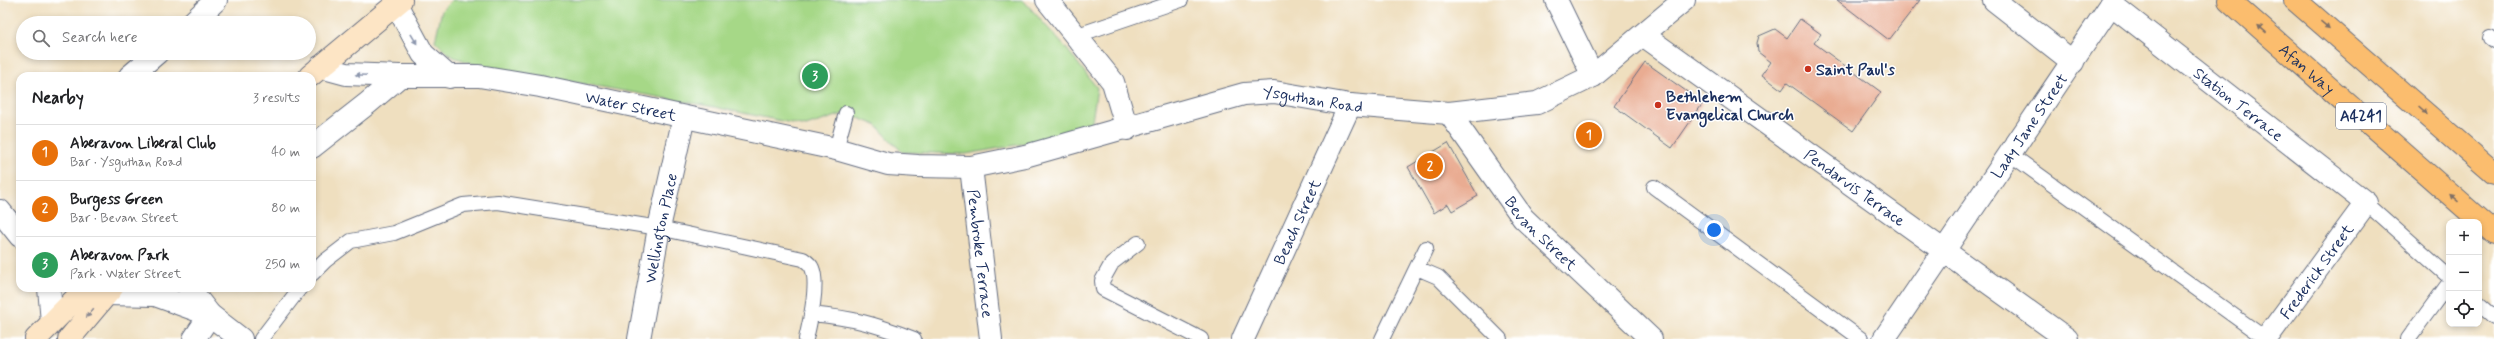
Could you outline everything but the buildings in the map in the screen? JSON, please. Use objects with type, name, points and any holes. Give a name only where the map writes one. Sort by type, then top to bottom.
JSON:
[{"type":"main road","name":"Afan Way","points":[[2229,0],[2494,233]]},
{"type":"main road","name":"A4241","points":[[2295,0],[2494,173]]},
{"type":"street","points":[[199,16],[216,0]]},
{"type":"street","points":[[1047,0],[1113,82],[1127,129]]},
{"type":"street","points":[[1556,0],[1593,76]]},
{"type":"street","name":"Ysguthan Road","points":[[971,167],[1025,156],[1127,129],[1244,94],[1274,92],[1350,105],[1449,113],[1537,103],[1593,76],[1684,0]]},
{"type":"street","points":[[1994,0],[2074,62]]},
{"type":"street","points":[[315,71],[398,2],[423,54],[449,76]]},
{"type":"street","name":"Lady Jane Street","points":[[1884,339],[2074,62],[2113,2]]},
{"type":"street","name":"Station Terrace","points":[[2113,2],[2366,203]]},
{"type":"street","name":"Pendarvis Terrace","points":[[1643,35],[1943,252],[2067,339]]},
{"type":"street","points":[[135,72],[149,60]]},
{"type":"street","name":"Water Street","points":[[315,71],[400,76],[479,76],[540,86],[836,149],[888,164],[971,167]]},
{"type":"street","points":[[316,144],[400,76]]},
{"type":"street","name":"Beach Street","points":[[1243,339],[1350,105]]},
{"type":"street","name":"Bevan Street","points":[[1449,113],[1523,218],[1651,339]]},
{"type":"street","name":"Wellington Place","points":[[639,339],[659,228],[684,117]]},
{"type":"street","name":"Pembroke Terrace","points":[[971,167],[991,339]]},
{"type":"street","name":"Frederick Street","points":[[2266,339],[2366,203]]},
{"type":"street","points":[[0,211],[16,231]]},
{"type":"street","points":[[49,292],[52,322]]},
{"type":"street","points":[[36,339],[52,322],[98,292]]},
{"type":"street","points":[[69,339],[100,292]]},
{"type":"street","points":[[123,292],[155,295],[210,314]]},
{"type":"street","points":[[191,292],[210,314],[241,339]]},
{"type":"street","points":[[194,339],[210,314]]},
{"type":"lane","points":[[1075,36],[1181,0]]},
{"type":"lane","points":[[836,149],[846,113]]},
{"type":"lane","points":[[2010,154],[2266,339]]},
{"type":"lane","points":[[1654,187],[1861,339]]},
{"type":"lane","points":[[316,270],[351,241],[394,233],[463,205],[498,202],[659,228],[803,259],[812,268],[814,283],[811,314],[806,339]]},
{"type":"lane","points":[[2366,203],[2446,274]]},
{"type":"lane","points":[[1138,243],[1112,263],[1102,281],[1104,289],[1201,339]]},
{"type":"lane","points":[[1382,339],[1426,248]]},
{"type":"lane","points":[[1417,268],[1438,277],[1500,339]]},
{"type":"lane","points":[[2408,339],[2446,287]]},
{"type":"lane","points":[[261,339],[297,292]]},
{"type":"lane","points":[[2482,307],[2494,317]]},
{"type":"lane","points":[[811,314],[848,317],[869,322],[914,339]]},
{"type":"green space","points":[[452,0],[1023,0],[1066,48],[1097,88],[1091,128],[1017,145],[966,154],[902,152],[876,125],[846,113],[806,126],[709,106],[477,65],[451,56],[435,41],[442,10]]},
{"type":"place","name":"Saint Paul's","points":[[1808,69]]},
{"type":"place","name":"Aberavon Park","points":[[815,76]]},
{"type":"place","name":"Bethlehem Evangelical Church","points":[[1658,105]]},
{"type":"place","name":"Aberavon Liberal Club","points":[[1589,135]]},
{"type":"place","name":"Burgess Green","points":[[1430,166]]}]
